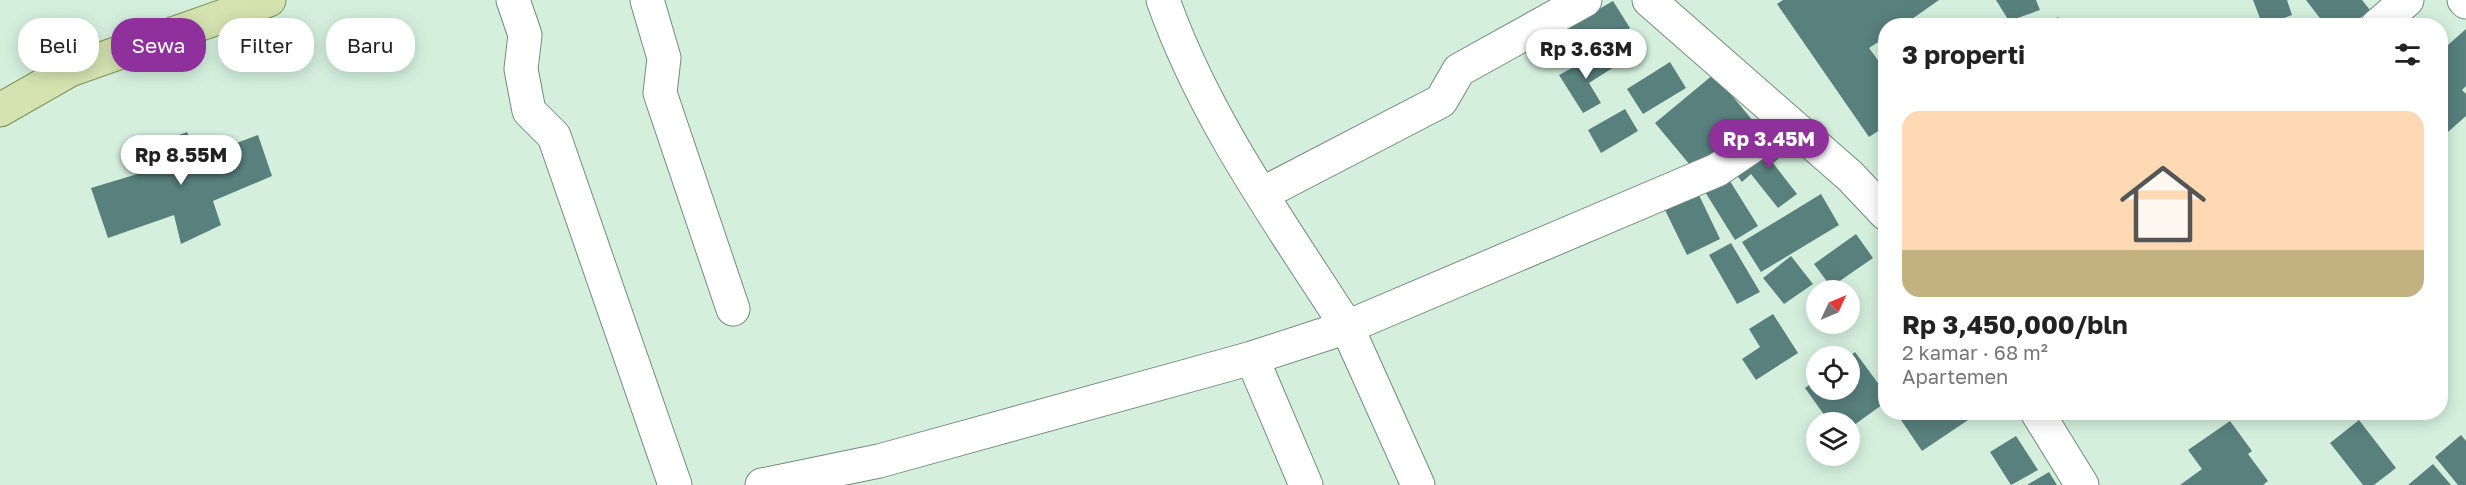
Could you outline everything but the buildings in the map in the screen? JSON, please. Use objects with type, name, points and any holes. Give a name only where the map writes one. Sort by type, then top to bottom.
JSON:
[{"type":"main road","points":[[0,110],[70,70],[269,0]]},
{"type":"street","points":[[513,0],[525,35],[521,69],[529,111],[554,136],[675,485]]},
{"type":"street","points":[[647,0],[664,58],[660,93],[733,309]]},
{"type":"street","points":[[1163,0],[1179,46],[1245,172],[1262,194],[1347,327],[1418,485]]},
{"type":"street","points":[[1262,194],[1441,101],[1459,70],[1585,0]]},
{"type":"street","points":[[1649,0],[1850,176],[1878,206]]},
{"type":"street","points":[[2386,18],[2407,0]]},
{"type":"street","points":[[762,485],[884,473],[1347,327],[1717,170],[1788,122]]},
{"type":"street","points":[[1252,358],[1306,485]]},
{"type":"street","points":[[2042,420],[2082,485]]}]
